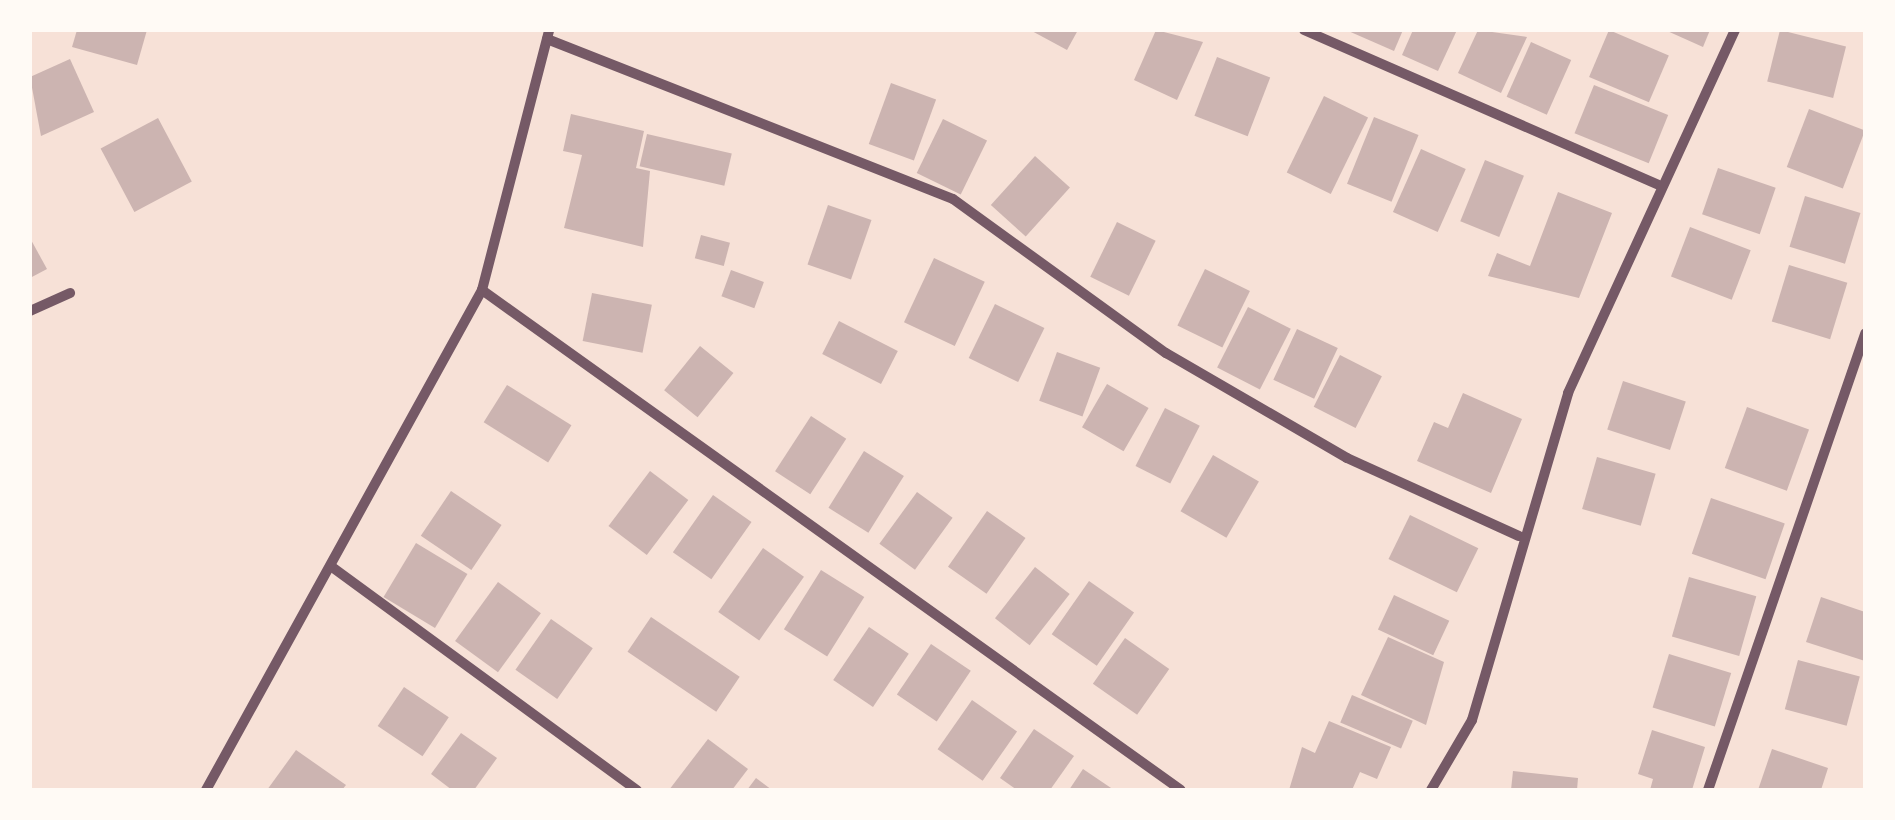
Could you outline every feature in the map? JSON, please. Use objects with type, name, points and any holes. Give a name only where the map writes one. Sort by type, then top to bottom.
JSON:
[{"type":"street","points":[[1304,30],[1658,186]]},
{"type":"street","points":[[1431,790],[1472,720],[1519,536],[1568,393],[1658,186],[1735,30]]},
{"type":"street","points":[[206,790],[482,290],[548,35],[953,199],[1166,352],[1347,458],[1519,536]]},
{"type":"street","points":[[482,290],[1182,790]]},
{"type":"street","points":[[30,311],[70,293]]},
{"type":"street","points":[[1708,790],[1865,333]]},
{"type":"street","points":[[332,566],[637,790]]},
{"type":"building","points":[[77,30],[147,30],[137,65],[72,47]]},
{"type":"building","points":[[1030,30],[1078,30],[1067,50]]},
{"type":"building","points":[[1156,30],[1203,42],[1177,100],[1134,80]]},
{"type":"building","points":[[1346,30],[1403,30],[1394,51]]},
{"type":"building","points":[[1413,30],[1457,30],[1438,71],[1402,55]]},
{"type":"building","points":[[1478,30],[1527,37],[1501,93],[1458,73]]},
{"type":"building","points":[[1609,30],[1669,55],[1649,102],[1589,77]]},
{"type":"building","points":[[1665,30],[1710,30],[1703,47]]},
{"type":"building","points":[[1780,30],[1846,46],[1833,98],[1767,81]]},
{"type":"building","points":[[1531,42],[1571,60],[1547,115],[1507,97]]},
{"type":"building","points":[[1217,57],[1270,77],[1248,136],[1194,116]]},
{"type":"building","points":[[70,59],[94,112],[41,136],[30,77]]},
{"type":"building","points":[[891,83],[936,99],[914,160],[869,144]]},
{"type":"building","points":[[1594,85],[1668,115],[1649,163],[1575,133]]},
{"type":"building","points":[[1324,96],[1368,117],[1331,194],[1287,172]]},
{"type":"building","points":[[1809,109],[1865,130],[1843,188],[1787,167]]},
{"type":"building","points":[[571,114],[644,131],[636,168],[650,171],[643,247],[564,228],[582,155],[563,151]]},
{"type":"building","points":[[1374,117],[1419,135],[1392,202],[1347,184]]},
{"type":"building","points":[[158,118],[192,182],[134,212],[101,149]]},
{"type":"building","points":[[943,119],[987,140],[961,194],[917,173]]},
{"type":"building","points":[[647,134],[732,154],[724,186],[640,166]]},
{"type":"building","points":[[1421,149],[1466,169],[1438,232],[1393,212]]},
{"type":"building","points":[[1035,156],[1070,187],[1026,236],[991,205]]},
{"type":"building","points":[[1485,160],[1524,176],[1499,237],[1460,221]]},
{"type":"building","points":[[1718,168],[1776,188],[1760,234],[1702,214]]},
{"type":"building","points":[[1558,192],[1612,213],[1579,298],[1488,276],[1497,253],[1530,266]]},
{"type":"building","points":[[1805,196],[1860,213],[1845,264],[1790,247]]},
{"type":"building","points":[[828,205],[871,220],[851,280],[807,265]]},
{"type":"building","points":[[1117,222],[1156,241],[1129,296],[1090,277]]},
{"type":"building","points":[[1690,227],[1751,250],[1732,300],[1671,276]]},
{"type":"building","points":[[701,235],[730,243],[724,266],[695,258]]},
{"type":"building","points":[[30,238],[47,269],[30,278]]},
{"type":"building","points":[[934,258],[985,282],[955,346],[904,322]]},
{"type":"building","points":[[1789,265],[1847,283],[1830,339],[1772,321]]},
{"type":"building","points":[[1205,269],[1250,291],[1222,348],[1177,326]]},
{"type":"building","points":[[731,270],[764,282],[754,308],[721,296]]},
{"type":"building","points":[[592,293],[652,305],[643,353],[583,341]]},
{"type":"building","points":[[995,304],[1044,328],[1018,382],[969,358]]},
{"type":"building","points":[[1248,307],[1291,329],[1260,389],[1217,368]]},
{"type":"building","points":[[839,321],[898,351],[881,384],[822,354]]},
{"type":"building","points":[[1297,329],[1338,348],[1314,399],[1273,380]]},
{"type":"building","points":[[700,346],[733,373],[698,417],[664,390]]},
{"type":"building","points":[[1057,352],[1100,368],[1082,417],[1039,401]]},
{"type":"building","points":[[1340,355],[1382,376],[1356,428],[1314,407]]},
{"type":"building","points":[[1623,381],[1686,401],[1670,450],[1607,430]]},
{"type":"building","points":[[1107,384],[1149,408],[1124,451],[1082,427]]},
{"type":"building","points":[[507,385],[571,425],[548,463],[484,422]]},
{"type":"building","points":[[1463,393],[1522,419],[1491,493],[1417,461],[1434,422],[1448,428]]},
{"type":"building","points":[[1747,407],[1809,430],[1787,491],[1725,468]]},
{"type":"building","points":[[1165,408],[1200,426],[1170,484],[1135,466]]},
{"type":"building","points":[[811,416],[846,439],[810,494],[775,471]]},
{"type":"building","points":[[864,451],[904,476],[868,533],[828,508]]},
{"type":"building","points":[[1213,455],[1259,482],[1226,538],[1180,511]]},
{"type":"building","points":[[1597,457],[1656,474],[1641,526],[1582,509]]},
{"type":"building","points":[[650,471],[688,500],[647,555],[608,526]]},
{"type":"building","points":[[451,491],[502,525],[471,570],[421,536]]},
{"type":"building","points":[[917,492],[953,518],[915,570],[879,544]]},
{"type":"building","points":[[713,495],[752,522],[711,579],[673,552]]},
{"type":"building","points":[[1711,498],[1785,523],[1766,579],[1692,554]]},
{"type":"building","points":[[987,511],[1026,538],[986,594],[948,567]]},
{"type":"building","points":[[1410,515],[1478,548],[1457,592],[1389,559]]},
{"type":"building","points":[[416,543],[467,574],[435,628],[384,597]]},
{"type":"building","points":[[763,548],[804,577],[759,641],[718,612]]},
{"type":"building","points":[[1035,567],[1070,594],[1030,645],[995,618]]},
{"type":"building","points":[[821,570],[864,597],[827,656],[784,629]]},
{"type":"building","points":[[1689,577],[1756,596],[1739,656],[1672,637]]},
{"type":"building","points":[[1089,581],[1134,613],[1097,666],[1052,634]]},
{"type":"building","points":[[498,582],[541,613],[498,672],[455,641]]},
{"type":"building","points":[[1394,595],[1449,621],[1433,655],[1378,629]]},
{"type":"building","points":[[1821,597],[1865,612],[1865,661],[1806,642]]},
{"type":"building","points":[[651,617],[740,677],[716,712],[628,652]]},
{"type":"building","points":[[551,619],[593,648],[557,699],[515,670]]},
{"type":"building","points":[[869,627],[909,654],[873,707],[833,680]]},
{"type":"building","points":[[1388,637],[1444,662],[1426,725],[1361,695]]},
{"type":"building","points":[[1125,638],[1169,669],[1137,715],[1093,684]]},
{"type":"building","points":[[931,644],[971,671],[937,721],[897,695]]},
{"type":"building","points":[[1669,654],[1731,673],[1715,727],[1653,708]]},
{"type":"building","points":[[1798,660],[1860,677],[1847,726],[1785,709]]},
{"type":"building","points":[[404,687],[449,717],[422,756],[378,726]]},
{"type":"building","points":[[1352,695],[1413,721],[1401,748],[1340,723]]},
{"type":"building","points":[[972,700],[1017,732],[983,781],[938,749]]},
{"type":"building","points":[[1329,721],[1391,747],[1377,779],[1360,772],[1352,790],[1289,790],[1302,747],[1315,753]]},
{"type":"building","points":[[1034,729],[1074,756],[1050,790],[1017,790],[1000,778]]},
{"type":"building","points":[[1652,730],[1705,747],[1692,790],[1650,790],[1653,779],[1638,774]]},
{"type":"building","points":[[461,733],[497,758],[474,790],[452,790],[431,774]]},
{"type":"building","points":[[708,739],[748,769],[732,790],[669,790]]},
{"type":"building","points":[[1772,749],[1828,768],[1821,790],[1758,790]]},
{"type":"building","points":[[296,750],[346,785],[342,790],[267,790]]},
{"type":"building","points":[[1083,769],[1114,790],[1069,790]]},
{"type":"building","points":[[1513,771],[1578,778],[1577,790],[1511,790]]},
{"type":"building","points":[[756,778],[772,790],[747,790]]}]
